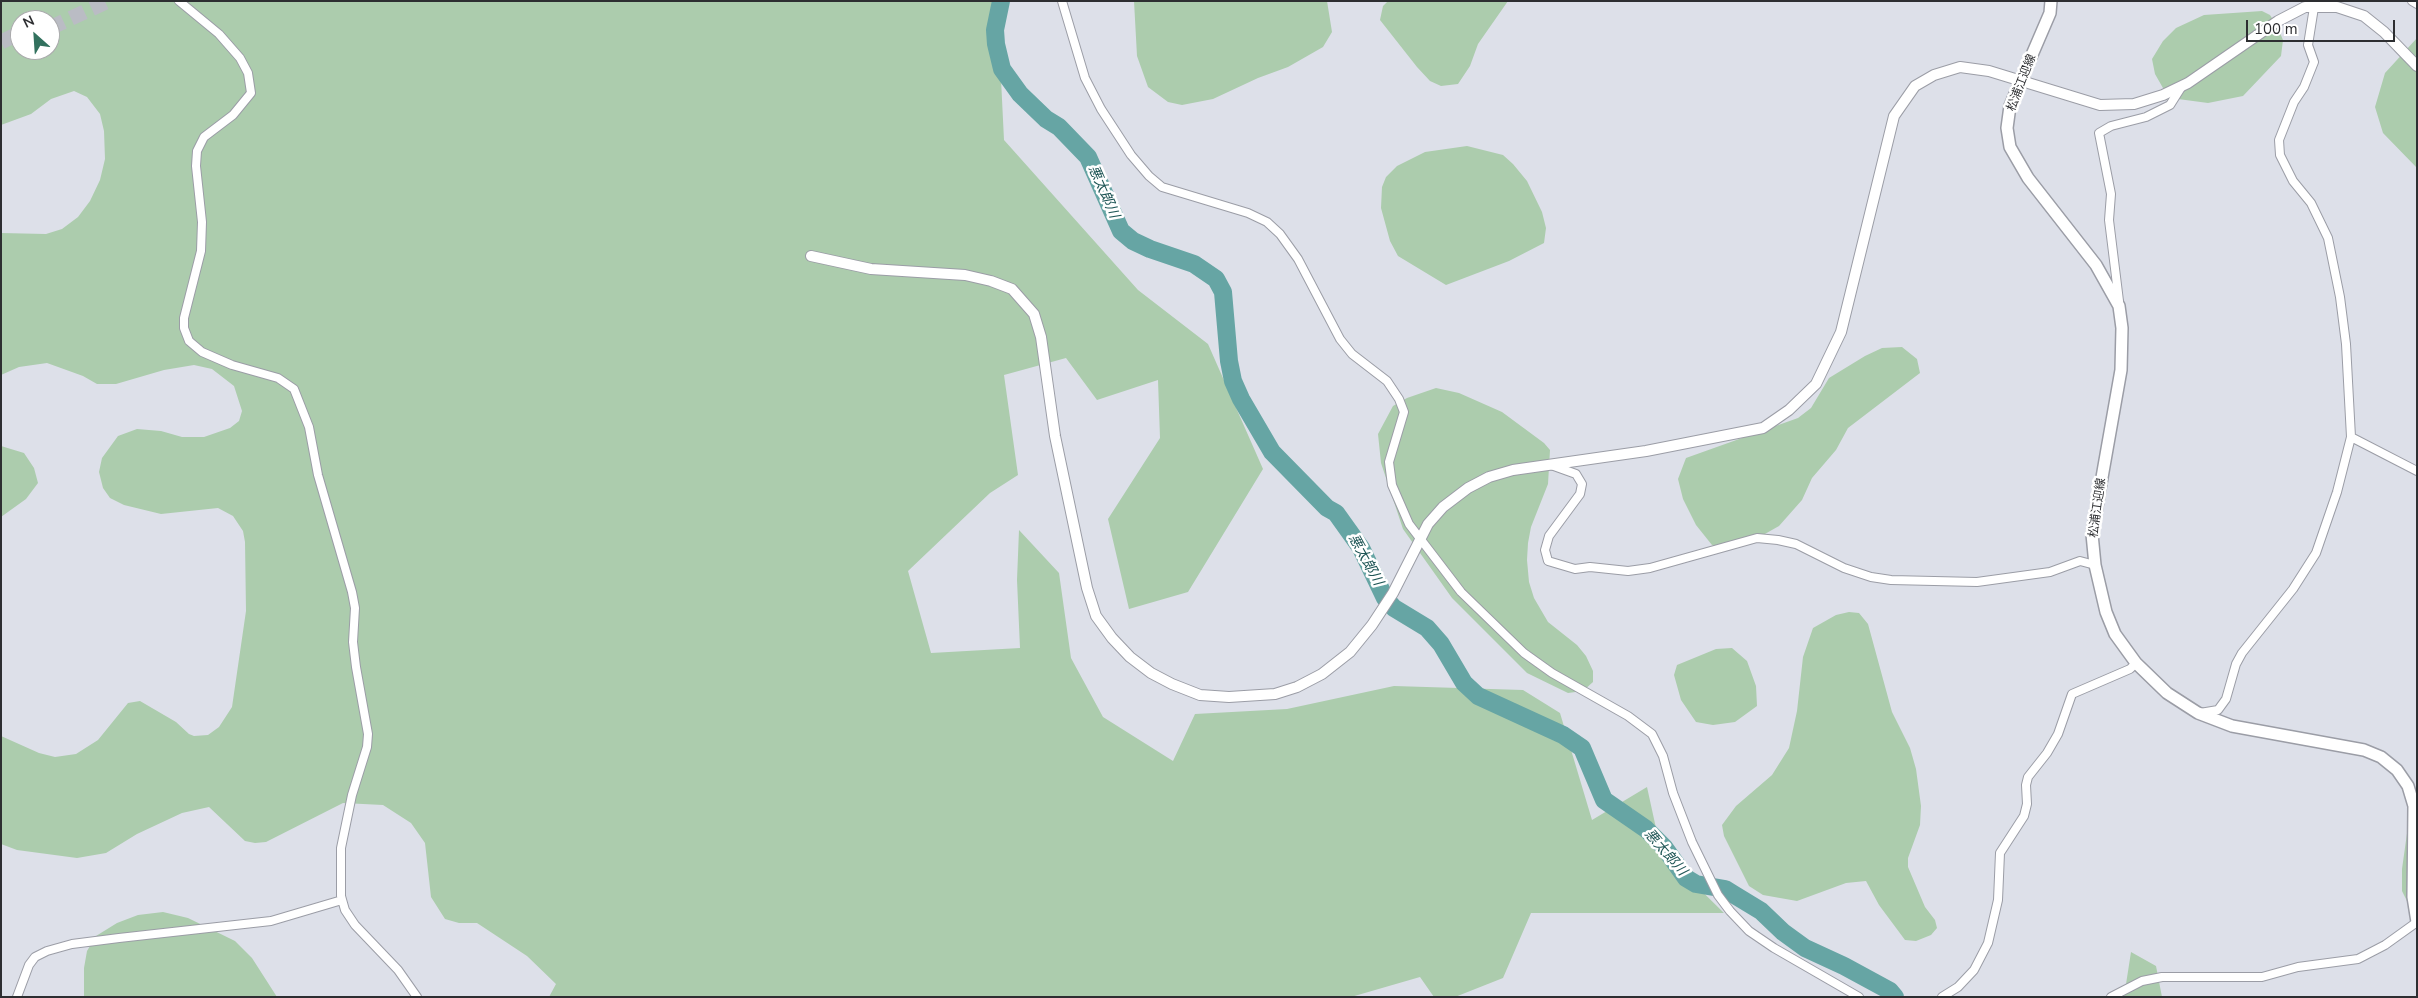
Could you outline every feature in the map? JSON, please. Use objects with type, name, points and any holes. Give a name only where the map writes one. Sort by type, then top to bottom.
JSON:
[{"type":"main road","name":"松浦江迎線","points":[[2051,1],[2050,13],[2010,106],[2007,128],[2010,147],[2028,178],[2096,265],[2119,306],[2122,328],[2122,370],[2092,534],[2095,565],[2106,612],[2115,634],[2136,663],[2167,693],[2198,713],[2232,726],[2364,750],[2381,757],[2397,770],[2408,786],[2414,806],[2413,897],[2417,922]]},
{"type":"street","points":[[179,1],[219,34],[240,58],[248,73],[251,93],[233,115],[204,137],[197,151],[196,166],[202,222],[201,251],[184,318],[184,328],[189,341],[202,352],[232,365],[278,378],[294,389],[309,426],[318,475],[352,592],[355,608],[353,642],[368,734],[367,747],[352,795],[341,848],[342,900],[345,910],[355,925],[398,970],[417,997]]},
{"type":"street","points":[[1062,1],[1086,78],[1101,109],[1131,155],[1149,176],[1162,187],[1248,213],[1267,222],[1280,234],[1298,259],[1340,339],[1352,354],[1387,381],[1399,399],[1404,412],[1389,462],[1392,486],[1409,524],[1461,592],[1502,634],[1524,653],[1552,673],[1628,716],[1652,734],[1663,756],[1673,793],[1692,842],[1718,895],[1730,911],[1749,930],[1774,948],[1859,997]]},
{"type":"street","points":[[2412,1],[2417,4]]},
{"type":"street","points":[[811,256],[871,269],[965,275],[991,281],[1012,289],[1034,314],[1041,337],[1055,436],[1087,588],[1096,616],[1112,638],[1130,657],[1150,673],[1172,684],[1200,695],[1229,697],[1275,694],[1297,687],[1322,674],[1350,652],[1372,625],[1421,542],[1428,524],[1443,507],[1468,488],[1489,477],[1512,470],[1646,451],[1764,428],[1789,410],[1816,384],[1841,332],[1894,116],[1904,99],[1915,86],[1934,75],[1960,67],[1988,71],[2100,105],[2134,104],[2163,96],[2208,72],[2288,15],[2314,4],[2337,7],[2364,16],[2384,32],[2417,66]]},
{"type":"street","points":[[2198,713],[2218,710],[2226,699],[2236,664],[2242,653],[2293,589],[2316,553],[2337,492],[2350,437],[2346,344],[2340,297],[2328,238],[2311,203],[2293,181],[2280,155],[2279,140],[2294,102],[2304,87],[2314,62],[2308,45],[2314,4]]},
{"type":"street","points":[[2119,306],[2109,220],[2111,194],[2100,133],[2111,126],[2146,117],[2170,105],[2182,86]]},
{"type":"street","points":[[2350,437],[2417,471]]},
{"type":"street","points":[[1550,465],[1576,474],[1582,484],[1580,494],[1550,536],[1545,550],[1548,561],[1575,569],[1590,567],[1628,571],[1650,568],[1757,538],[1796,544],[1844,568],[1871,577],[1890,580],[1977,582],[2050,572],[2080,561],[2095,565]]},
{"type":"street","points":[[1942,997],[1958,987],[1974,970],[1988,943],[1998,900],[2000,854],[2024,816],[2027,804],[2026,785],[2028,777],[2047,753],[2058,734],[2072,694],[2130,669],[2136,663]]},
{"type":"street","points":[[17,997],[29,965],[35,957],[47,951],[72,944],[253,924],[288,918],[342,900]]},
{"type":"street","points":[[2111,997],[2142,981],[2162,977],[2262,977],[2298,967],[2358,960],[2385,945],[2417,922]]},
{"type":"green space","points":[[1,1],[1009,1],[998,18],[1004,140],[1138,290],[1208,344],[1263,469],[1188,592],[1129,609],[1108,519],[1160,438],[1158,380],[1097,400],[1066,358],[1004,375],[1018,475],[990,493],[908,571],[931,653],[1020,648],[1017,580],[1019,530],[1059,573],[1071,658],[1103,717],[1173,761],[1195,714],[1287,709],[1394,686],[1523,690],[1560,713],[1592,820],[1647,787],[1661,851],[1724,913],[1531,913],[1503,978],[1455,997],[1434,997],[1420,977],[1351,997],[549,997],[556,984],[527,956],[477,923],[459,923],[445,919],[431,897],[425,843],[411,823],[383,805],[343,803],[266,842],[255,843],[245,841],[209,807],[182,813],[137,834],[106,853],[77,858],[17,850],[1,844],[1,736],[39,753],[55,757],[76,754],[98,740],[128,703],[140,701],[176,722],[189,734],[194,736],[208,735],[219,727],[232,707],[246,611],[245,542],[243,531],[233,516],[218,508],[161,514],[124,505],[110,498],[103,488],[99,472],[102,458],[118,436],[137,429],[161,431],[182,437],[204,437],[230,428],[239,421],[242,411],[234,386],[212,369],[194,365],[164,370],[116,384],[97,384],[83,376],[47,363],[19,367],[1,375],[1,233],[46,234],[62,229],[78,217],[90,201],[100,180],[105,159],[104,131],[100,114],[87,97],[74,91],[51,99],[31,114],[1,125]]},
{"type":"green space","points":[[1134,1],[1327,1],[1332,32],[1323,47],[1288,67],[1258,78],[1213,99],[1182,105],[1168,102],[1148,87],[1137,56]]},
{"type":"green space","points":[[1388,1],[1508,1],[1478,44],[1470,66],[1458,84],[1441,86],[1430,81],[1417,67],[1380,20],[1383,6]]},
{"type":"green space","points":[[2262,11],[2270,15],[2283,40],[2281,56],[2243,96],[2208,103],[2178,99],[2163,88],[2155,74],[2152,59],[2163,41],[2176,28],[2204,15]]},
{"type":"green space","points":[[2417,38],[2417,168],[2383,133],[2375,107],[2385,73]]},
{"type":"green space","points":[[1467,146],[1503,155],[1527,181],[1542,212],[1546,228],[1544,243],[1509,261],[1446,285],[1398,256],[1390,241],[1381,208],[1382,187],[1386,177],[1397,166],[1425,152]]},
{"type":"green space","points":[[1902,347],[1917,359],[1920,373],[1848,428],[1836,450],[1812,478],[1802,500],[1779,526],[1756,539],[1718,547],[1712,545],[1696,525],[1683,499],[1678,479],[1686,458],[1798,418],[1811,408],[1829,378],[1882,348]]},
{"type":"green space","points":[[1436,388],[1459,393],[1502,412],[1544,443],[1550,450],[1548,484],[1531,527],[1528,543],[1529,582],[1534,598],[1548,622],[1577,645],[1586,656],[1593,671],[1593,682],[1583,691],[1568,693],[1527,673],[1452,598],[1403,529],[1381,463],[1378,434],[1393,406],[1407,398]]},
{"type":"green space","points":[[1,446],[24,453],[34,468],[38,483],[26,499],[1,517]]},
{"type":"green space","points":[[1849,612],[1859,613],[1868,624],[1892,712],[1910,748],[1916,769],[1921,806],[1920,825],[1908,858],[1908,867],[1925,907],[1935,920],[1937,928],[1931,935],[1916,941],[1905,940],[1879,905],[1866,881],[1846,883],[1797,901],[1763,895],[1749,886],[1724,836],[1722,825],[1736,806],[1772,775],[1789,748],[1797,711],[1803,657],[1813,628],[1836,615]]},
{"type":"green space","points":[[1732,648],[1747,661],[1756,686],[1757,706],[1735,722],[1713,725],[1696,722],[1681,700],[1674,675],[1677,665],[1716,649]]},
{"type":"green space","points":[[2411,805],[2410,907],[2402,891],[2402,869]]},
{"type":"green space","points":[[163,912],[188,918],[235,941],[252,958],[277,997],[84,997],[84,968],[87,951],[96,936],[117,923],[138,915]]},
{"type":"green space","points":[[2131,952],[2156,966],[2162,997],[2124,997]]},
{"type":"waterway","name":"悪太郎川","points":[[1001,1],[995,30],[1002,69],[1020,94],[1046,119],[1059,127],[1088,157],[1121,231],[1133,241],[1194,264],[1216,279],[1223,292],[1229,361],[1233,381],[1241,399],[1272,452],[1327,508],[1336,513],[1361,548],[1385,598],[1394,608],[1427,628],[1441,644],[1464,683],[1478,696],[1563,735],[1582,748],[1604,800],[1646,829],[1664,847],[1686,878],[1696,884],[1725,889],[1761,911],[1783,932],[1805,948],[1844,966],[1890,991],[1895,997]]},
{"type":"tunnel","points":[[60,23],[108,1]]},
{"type":"tunnel","points":[[1,42],[10,38]]}]
